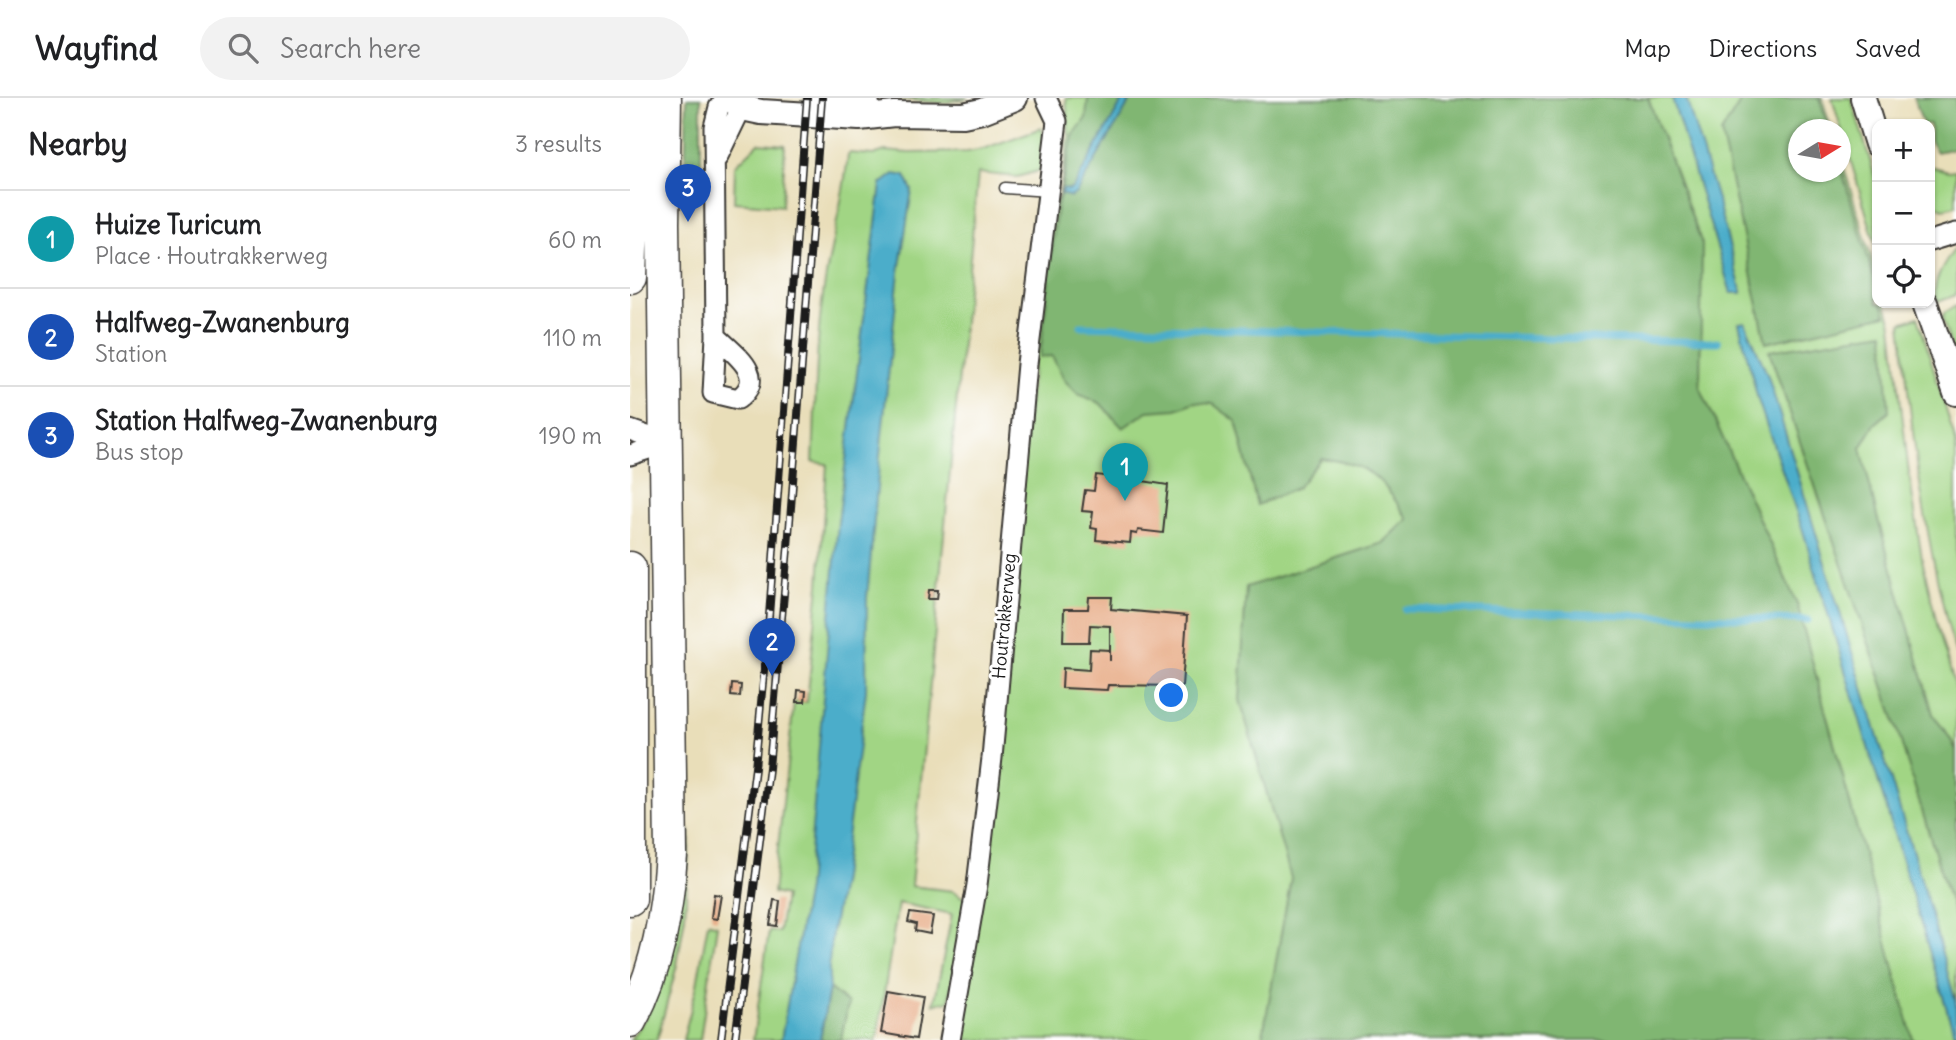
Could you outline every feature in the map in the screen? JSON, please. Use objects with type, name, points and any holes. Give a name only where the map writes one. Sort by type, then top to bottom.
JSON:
[{"type":"main road","points":[[630,277],[636,98]]},
{"type":"main road","points":[[630,1021],[649,979],[665,914],[670,873],[663,198],[665,98]]},
{"type":"main road","points":[[630,568],[630,899]]},
{"type":"street","points":[[821,98],[861,102],[894,114]]},
{"type":"street","points":[[716,336],[745,364],[752,383],[747,393],[738,399],[713,393],[716,336],[716,163],[729,129],[736,100],[761,112],[859,118],[894,114],[963,115],[982,111],[1015,98]]},
{"type":"street","name":"Houtrakkerweg","points":[[950,1040],[977,885],[992,758],[1027,365],[1057,121],[1046,98]]},
{"type":"street","points":[[1863,98],[1872,128]]},
{"type":"street","points":[[1935,239],[1956,233]]},
{"type":"street","points":[[1927,308],[1956,393]]},
{"type":"street","points":[[630,430],[667,443]]},
{"type":"street","points":[[630,455],[667,443]]},
{"type":"lane","points":[[1005,188],[1049,191]]},
{"type":"green space","points":[[687,98],[701,98],[701,183],[685,181]]},
{"type":"green space","points":[[888,98],[968,98],[942,103]]},
{"type":"green space","points":[[1066,98],[1822,98],[1828,119],[1788,119],[1788,182],[1848,182],[1872,260],[1872,308],[1887,308],[1892,325],[1922,559],[1956,690],[1956,1040],[957,1040],[1044,270],[1052,211],[1059,194],[1069,138]]},
{"type":"green space","points":[[1088,98],[1648,98],[1702,244],[1700,387],[1797,604],[1913,1040],[1262,1040],[1291,878],[1240,700],[1246,587],[1383,543],[1408,519],[1374,476],[1353,465],[1321,458],[1297,488],[1257,505],[1236,421],[1213,404],[1194,402],[1176,409],[1148,411],[1123,428],[1100,403],[1078,394],[1065,381],[1052,356],[1040,357],[1056,212],[1073,136],[1086,118]]},
{"type":"green space","points":[[1743,98],[1819,98],[1826,119],[1788,119],[1788,182],[1845,182],[1872,271],[1872,308],[1884,308],[1886,315],[1766,343],[1721,133]]},
{"type":"green space","points":[[1832,98],[1851,98],[1872,167],[1872,232],[1851,162],[1851,119],[1838,119]]},
{"type":"green space","points":[[1914,98],[1956,98],[1956,148],[1937,152],[1935,119],[1921,119]]},
{"type":"green space","points":[[1041,128],[1046,139],[1042,170],[1017,177],[978,173],[911,886],[954,891],[966,900],[949,1001],[934,1004],[952,914],[898,903],[877,1040],[753,1040],[769,931],[779,932],[785,896],[773,893],[794,702],[807,702],[819,585],[827,464],[813,462],[818,346],[822,299],[848,155],[873,155],[885,151],[967,152]]},
{"type":"green space","points":[[759,143],[785,145],[782,206],[734,202],[735,166]]},
{"type":"green space","points":[[1935,167],[1956,170],[1956,206],[1943,209],[1935,205]]},
{"type":"green space","points":[[1956,247],[1956,295],[1938,302],[1935,289],[1943,266]]},
{"type":"green space","points":[[1956,306],[1956,362],[1942,318],[1944,313]]},
{"type":"green space","points":[[1918,317],[1956,443],[1956,655],[1928,532],[1910,407],[1901,323]]},
{"type":"green space","points":[[1884,332],[1889,412],[1875,424],[1861,448],[1877,516],[1933,714],[1956,750],[1956,922],[1890,706],[1769,351]]},
{"type":"green space","points":[[690,830],[685,916],[677,965],[657,1040],[630,1040],[648,1013],[673,939]]},
{"type":"green space","points":[[708,922],[717,925],[700,1040],[683,1040],[697,985]]},
{"type":"green space","points":[[829,988],[848,1004],[841,1040],[820,1040]]},
{"type":"water","points":[[1124,98],[1132,98],[1076,193],[1071,197],[1061,194],[1063,189],[1073,188]]},
{"type":"water","points":[[1672,98],[1686,98],[1742,293],[1731,293]]},
{"type":"water","points":[[894,174],[905,176],[912,190],[899,272],[880,455],[867,598],[866,691],[842,878],[832,932],[829,988],[820,1040],[781,1040],[807,888],[838,522],[881,184]]},
{"type":"water","points":[[1745,322],[1768,376],[1922,882],[1956,1003],[1956,1040],[1804,534],[1758,400],[1739,323]]},
{"type":"building","points":[[1126,468],[1134,469],[1137,473],[1136,480],[1168,485],[1163,533],[1138,530],[1137,534],[1131,533],[1130,543],[1096,540],[1097,529],[1091,528],[1093,512],[1082,511],[1085,490],[1094,491],[1096,475],[1122,478]]},
{"type":"building","points":[[929,590],[938,590],[937,599],[928,599]]},
{"type":"building","points":[[1089,597],[1112,597],[1111,609],[1187,616],[1182,686],[1108,685],[1107,690],[1062,688],[1063,668],[1089,670],[1090,649],[1110,650],[1110,626],[1090,625],[1089,642],[1063,642],[1064,609],[1088,609]]},
{"type":"building","points":[[732,684],[741,685],[740,697],[731,696]]},
{"type":"building","points":[[798,690],[806,691],[805,702],[797,702]]},
{"type":"building","points":[[714,894],[721,895],[717,919],[711,918]]},
{"type":"building","points":[[774,900],[780,901],[777,926],[770,925]]},
{"type":"building","points":[[910,913],[933,916],[930,934],[915,931],[916,924],[908,922]]},
{"type":"building","points":[[888,991],[923,997],[916,1039],[881,1033]]},
{"type":"waterway","points":[[1081,326],[1718,342]]},
{"type":"waterway","points":[[1405,609],[1808,620]]},
{"type":"railway","points":[[721,1040],[755,768],[769,616],[807,98]]},
{"type":"railway","points":[[735,1040],[769,768],[822,98]]},
{"type":"place","name":"Station Halfweg-Zwanenburg","points":[[688,222]]},
{"type":"place","name":"Huize Turicum","points":[[1125,501]]},
{"type":"place","name":"Halfweg-Zwanenburg","points":[[772,676]]}]
